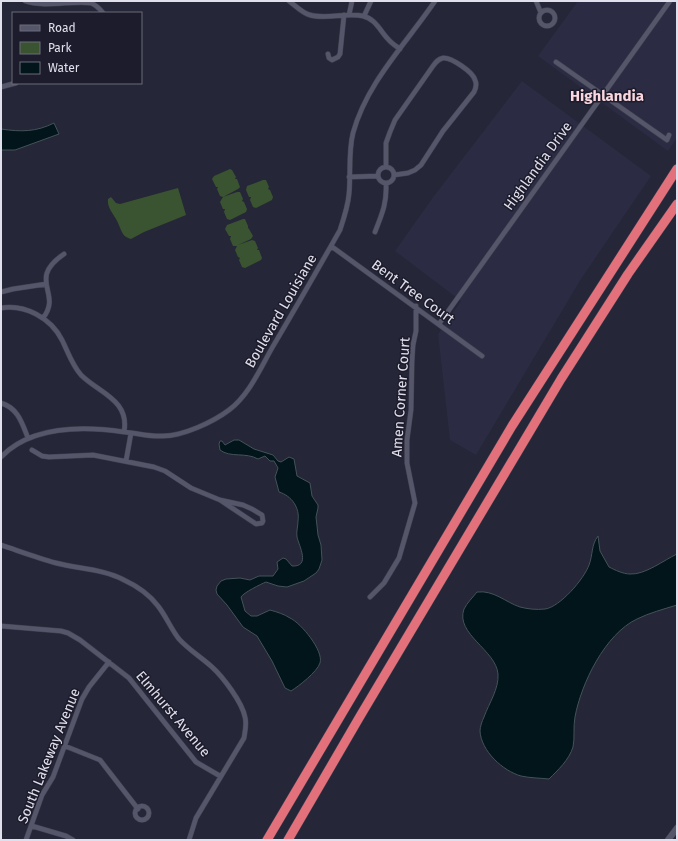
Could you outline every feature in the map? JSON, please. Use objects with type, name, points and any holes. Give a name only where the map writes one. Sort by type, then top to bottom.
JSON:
[{"type":"highway","points":[[267,840],[512,426],[677,169]]},
{"type":"highway","points":[[288,840],[561,379],[628,274],[677,204]]},
{"type":"street","points":[[25,1],[36,4],[91,3],[102,12]]},
{"type":"street","points":[[289,1],[303,12],[310,15],[364,16],[376,24],[388,39],[400,49]]},
{"type":"street","points":[[349,15],[352,1]]},
{"type":"street","points":[[364,16],[371,1]]},
{"type":"street","name":"Boulevard Louisiane","points":[[1,457],[13,446],[28,438],[74,429],[95,428],[162,436],[176,435],[188,431],[229,410],[242,397],[340,230],[349,195],[351,147],[358,119],[366,99],[379,76],[435,1]]},
{"type":"street","points":[[536,1],[541,13]]},
{"type":"street","name":"Highlandia Drive","points":[[439,324],[670,1]]},
{"type":"street","points":[[328,54],[329,58],[332,60],[340,54],[344,15]]},
{"type":"street","points":[[386,167],[386,144],[395,120],[433,66],[442,58],[451,59],[471,73],[476,82],[474,92],[443,130],[421,165],[408,173],[394,175]]},
{"type":"street","points":[[556,62],[657,134],[667,140],[669,135]]},
{"type":"street","points":[[1,86],[12,84]]},
{"type":"street","points":[[377,176],[379,170],[386,167],[391,169],[394,175],[392,181],[386,184]]},
{"type":"street","points":[[349,177],[377,176]]},
{"type":"street","points":[[377,176],[380,181],[386,184]]},
{"type":"street","points":[[375,232],[384,212],[386,202],[386,184]]},
{"type":"street","name":"Bent Tree Court","points":[[331,246],[416,306],[482,356]]},
{"type":"street","points":[[43,318],[49,309],[50,304],[46,284],[47,272],[50,266],[64,254]]},
{"type":"street","points":[[1,292],[46,284]]},
{"type":"street","name":"Amen Corner Court","points":[[370,597],[384,583],[399,558],[415,503],[407,463],[407,440],[411,410],[412,361],[416,331],[416,306]]},
{"type":"street","points":[[1,308],[14,307],[24,309],[43,318],[56,331],[73,364],[82,375],[114,399],[121,408],[126,423],[124,432]]},
{"type":"street","points":[[1,403],[11,407],[18,413],[28,438]]},
{"type":"street","points":[[126,461],[131,433]]},
{"type":"street","points":[[32,450],[42,456],[49,457],[93,455],[154,467],[165,471],[191,488],[220,500],[256,524],[262,523],[262,515],[252,509],[235,502],[220,500]]},
{"type":"street","points":[[1,545],[57,563],[106,573],[123,579],[141,590],[158,606],[179,638],[192,652],[212,667],[224,680],[245,716],[246,724],[244,738],[196,818],[189,840]]},
{"type":"street","name":"Elmhurst Avenue","points":[[1,626],[61,631],[68,633],[129,678],[196,762],[220,776]]},
{"type":"street","name":"South Lakeway Avenue","points":[[26,840],[42,795],[53,777],[82,699],[108,662]]},
{"type":"street","points":[[65,746],[100,760],[138,809]]},
{"type":"street","points":[[32,826],[66,836],[73,840]]},
{"type":"street","points":[[668,840],[677,828]]},
{"type":"shaded area","points":[[578,1],[677,1],[677,138],[668,151],[538,56]]},
{"type":"shaded area","points":[[522,81],[651,176],[581,279],[476,455],[450,440],[438,334],[461,301],[395,251],[434,196]]},
{"type":"green space","points":[[230,169],[236,177],[235,179],[237,179],[240,187],[223,197],[220,196],[217,189],[218,187],[216,187],[212,179],[214,176]]},
{"type":"green space","points":[[266,180],[269,187],[268,189],[273,197],[272,200],[256,208],[253,207],[250,200],[251,197],[249,197],[246,190],[247,186]]},
{"type":"green space","points":[[178,188],[186,215],[144,232],[131,239],[124,235],[109,207],[108,199],[111,197],[116,203],[120,204]]},
{"type":"green space","points":[[240,192],[243,199],[242,201],[247,209],[246,212],[230,220],[227,219],[224,212],[225,209],[223,209],[220,202],[223,197]]},
{"type":"green space","points":[[245,219],[253,236],[251,239],[238,245],[252,240],[255,241],[258,248],[257,250],[259,250],[262,258],[261,260],[245,268],[242,267],[239,260],[240,258],[235,250],[237,246],[233,246],[230,239],[231,236],[229,236],[225,229],[227,225]]},
{"type":"water","points":[[54,123],[59,134],[15,150],[1,150],[1,129],[15,131],[35,130]]},
{"type":"water","points":[[234,440],[239,440],[254,449],[273,455],[278,461],[281,462],[289,457],[294,459],[297,476],[310,483],[312,496],[318,505],[316,517],[322,560],[316,573],[304,581],[287,587],[266,582],[248,591],[241,597],[245,611],[251,616],[257,616],[270,610],[283,614],[295,621],[311,638],[319,652],[320,663],[318,667],[291,691],[285,688],[272,661],[257,636],[243,627],[217,594],[216,590],[221,581],[226,579],[240,578],[250,580],[259,576],[273,576],[278,569],[277,562],[283,558],[286,559],[292,566],[298,565],[302,560],[297,535],[298,512],[294,503],[288,496],[279,492],[275,477],[278,468],[274,461],[270,461],[265,456],[258,459],[248,456],[228,454],[220,450],[220,441],[222,441],[225,445]]},
{"type":"water","points":[[598,536],[600,551],[609,567],[619,572],[636,574],[654,567],[677,554],[677,605],[637,619],[625,626],[615,636],[596,661],[583,690],[575,717],[573,747],[566,760],[549,779],[521,776],[500,765],[484,746],[481,738],[481,726],[497,685],[498,674],[496,665],[491,657],[470,634],[465,626],[463,618],[464,609],[477,592],[489,593],[523,608],[545,609],[551,607],[571,592],[582,578],[589,565],[594,543]]},
{"type":"district","name":"Highlandia","points":[[607,96]]}]
